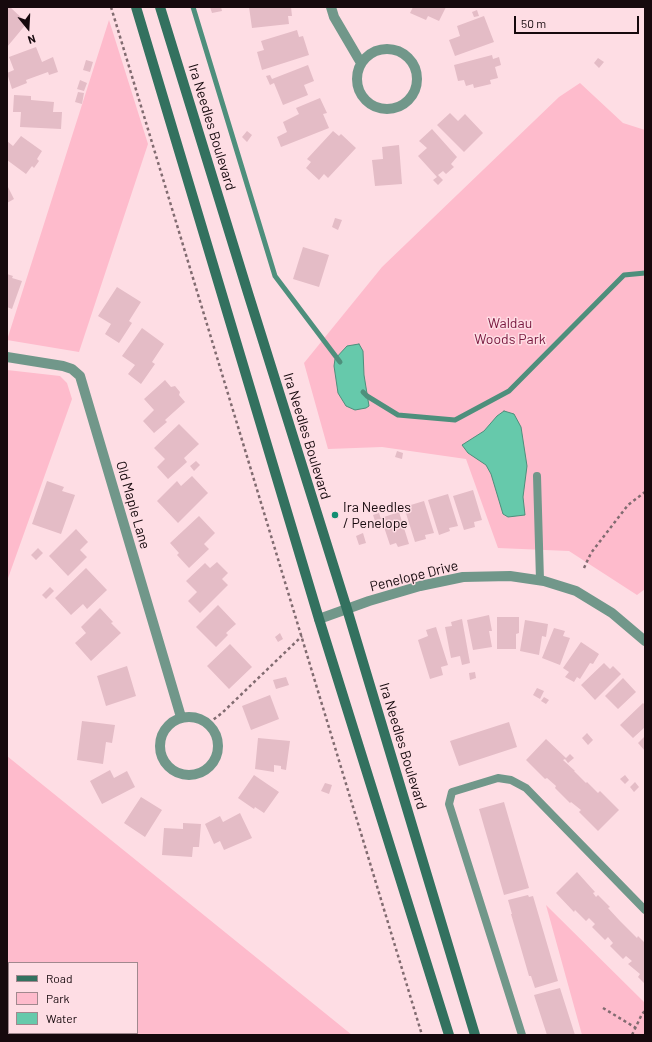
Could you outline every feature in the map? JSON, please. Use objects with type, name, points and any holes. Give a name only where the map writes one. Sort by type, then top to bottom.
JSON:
[{"type":"main road","points":[[136,7],[319,619],[449,1035]]},
{"type":"main road","name":"Ira Needles Boulevard","points":[[160,7],[347,609],[476,1035]]},
{"type":"street","points":[[331,7],[334,17],[361,63]]},
{"type":"street","points":[[381,49],[400,51],[406,55],[412,63],[417,76],[415,90],[404,104],[394,108],[380,108],[375,106],[366,101],[359,92],[357,73],[361,63],[371,53],[381,49]]},
{"type":"street","name":"Old Maple Lane","points":[[7,358],[63,366],[72,369],[80,376],[181,717]]},
{"type":"street","name":"Penelope Drive","points":[[319,619],[369,601],[420,586],[463,577],[510,576],[540,580],[576,591],[612,613],[645,641]]},
{"type":"street","points":[[195,716],[209,723],[216,732],[218,753],[213,764],[206,770],[196,774],[185,775],[173,771],[164,762],[160,750],[161,734],[168,725],[181,717],[195,716]]},
{"type":"lane","points":[[537,476],[540,580]]},
{"type":"lane","points":[[522,1035],[450,804],[452,792],[498,778],[511,780],[526,788],[645,910]]},
{"type":"path","points":[[111,7],[422,1035]]},
{"type":"path","points":[[584,568],[591,553],[628,505],[645,492]]},
{"type":"path","points":[[209,723],[222,713],[302,636]]},
{"type":"path","points":[[603,1008],[636,1028]]},
{"type":"path","points":[[632,1035],[642,1014],[645,1011]]},
{"type":"green space","points":[[109,20],[148,144],[79,352],[7,340]]},
{"type":"green space","name":"Waldau Woods Park","points":[[580,83],[623,123],[645,130],[645,589],[637,595],[569,551],[498,548],[466,459],[382,447],[328,449],[304,363],[382,267],[559,97]]},
{"type":"green space","points":[[7,370],[60,376],[67,383],[72,399],[7,581]]},
{"type":"green space","points":[[7,756],[352,1035],[7,1035]]},
{"type":"green space","points":[[546,905],[645,1003],[645,1035],[582,1035]]},
{"type":"water","points":[[359,344],[363,351],[364,375],[369,406],[355,410],[346,406],[338,393],[334,366],[335,359],[347,346]]},
{"type":"water","points":[[504,411],[514,414],[521,427],[527,466],[523,497],[525,515],[508,517],[503,514],[491,474],[486,465],[468,453],[462,445],[484,431],[497,416]]},
{"type":"building","points":[[7,7],[10,7],[27,23],[7,47]]},
{"type":"building","points":[[210,7],[221,7],[222,11],[212,13]]},
{"type":"building","points":[[249,7],[291,7],[292,16],[288,16],[289,24],[252,28]]},
{"type":"building","points":[[413,7],[446,7],[439,21],[428,16],[426,20],[410,13]]},
{"type":"building","points":[[477,10],[479,16],[474,17],[472,12]]},
{"type":"building","points":[[484,16],[494,42],[455,56],[449,40],[460,36],[457,26]]},
{"type":"building","points":[[297,30],[299,37],[303,36],[309,55],[262,70],[257,52],[264,50],[261,41]]},
{"type":"building","points":[[36,47],[42,62],[53,57],[58,72],[49,75],[48,72],[26,80],[27,83],[12,89],[7,73],[14,70],[9,57]]},
{"type":"building","points":[[492,55],[493,59],[499,57],[501,65],[495,67],[498,78],[490,80],[491,84],[474,88],[473,84],[466,86],[464,80],[458,81],[454,65]]},
{"type":"building","points":[[598,58],[604,62],[599,68],[594,63]]},
{"type":"building","points":[[86,60],[93,62],[90,72],[83,70]]},
{"type":"building","points":[[308,65],[314,81],[304,85],[308,95],[283,105],[274,83],[270,85],[266,76],[270,75],[272,79]]},
{"type":"building","points":[[80,80],[87,83],[84,91],[77,89]]},
{"type":"building","points":[[78,92],[84,93],[82,104],[75,102]]},
{"type":"building","points":[[14,95],[31,96],[31,100],[54,102],[53,112],[62,112],[61,129],[20,127],[21,112],[13,112]]},
{"type":"building","points":[[320,98],[327,113],[323,114],[329,128],[281,147],[277,137],[287,132],[283,122],[299,114],[296,108]]},
{"type":"building","points":[[450,113],[458,121],[465,114],[483,133],[464,152],[437,125]]},
{"type":"building","points":[[432,129],[457,157],[451,164],[454,167],[446,174],[443,171],[438,175],[443,180],[438,185],[433,180],[437,177],[418,156],[427,148],[419,141]]},
{"type":"building","points":[[247,131],[252,135],[247,142],[242,137]]},
{"type":"building","points":[[333,131],[339,136],[341,134],[356,148],[328,178],[324,174],[319,180],[306,168],[311,162],[307,159]]},
{"type":"building","points":[[21,136],[42,151],[37,159],[39,161],[34,168],[32,166],[26,174],[7,160],[7,141],[13,146]]},
{"type":"building","points":[[399,145],[402,184],[375,186],[372,160],[383,159],[382,147]]},
{"type":"building","points":[[7,185],[14,199],[7,203]]},
{"type":"building","points":[[335,218],[342,220],[338,230],[332,227]]},
{"type":"building","points":[[303,247],[329,255],[319,287],[293,279]]},
{"type":"building","points":[[7,274],[13,276],[12,278],[22,281],[12,309],[7,307]]},
{"type":"building","points":[[117,287],[141,302],[129,321],[132,323],[119,343],[105,334],[111,324],[98,316]]},
{"type":"building","points":[[142,328],[164,344],[152,362],[155,364],[141,384],[128,374],[135,365],[122,356]]},
{"type":"building","points":[[165,380],[171,387],[175,386],[180,392],[179,395],[185,402],[165,420],[167,422],[154,433],[143,421],[154,410],[144,399]]},
{"type":"building","points":[[179,424],[199,444],[184,458],[187,462],[168,479],[157,467],[165,459],[154,448]]},
{"type":"building","points":[[397,451],[403,453],[402,459],[395,457]]},
{"type":"building","points":[[196,461],[200,465],[194,471],[190,466]]},
{"type":"building","points":[[192,476],[208,493],[178,523],[157,501],[177,481],[181,486]]},
{"type":"building","points":[[47,481],[64,487],[62,491],[75,495],[61,534],[32,524]]},
{"type":"building","points":[[473,490],[482,520],[474,522],[475,527],[464,530],[453,496]]},
{"type":"building","points":[[448,494],[458,526],[449,528],[450,531],[439,535],[428,500]]},
{"type":"building","points":[[424,501],[434,533],[425,535],[426,539],[415,542],[404,507]]},
{"type":"building","points":[[399,512],[409,544],[398,547],[396,543],[390,545],[381,518]]},
{"type":"building","points":[[379,513],[381,519],[375,521],[373,515]]},
{"type":"building","points":[[199,516],[215,533],[204,544],[209,549],[189,568],[177,555],[179,553],[170,543]]},
{"type":"building","points":[[76,529],[88,542],[80,550],[87,557],[68,576],[49,556]]},
{"type":"building","points":[[363,533],[366,543],[359,545],[356,536]]},
{"type":"building","points":[[38,548],[43,553],[36,560],[31,555]]},
{"type":"building","points":[[217,562],[228,573],[222,579],[228,585],[200,613],[188,601],[197,592],[186,581],[205,563],[210,568]]},
{"type":"building","points":[[86,568],[107,590],[87,609],[83,604],[71,615],[55,598]]},
{"type":"building","points":[[50,587],[54,591],[46,599],[42,595]]},
{"type":"building","points":[[218,605],[236,624],[226,633],[228,635],[216,647],[196,627]]},
{"type":"building","points":[[100,608],[113,622],[111,623],[121,633],[91,661],[75,643],[86,633],[81,627]]},
{"type":"building","points":[[489,615],[492,631],[489,631],[492,647],[473,650],[467,620]]},
{"type":"building","points":[[497,617],[519,617],[519,633],[516,634],[516,649],[497,649]]},
{"type":"building","points":[[462,619],[470,663],[462,665],[460,656],[451,658],[445,627],[452,626],[451,622]]},
{"type":"building","points":[[525,620],[548,624],[546,637],[542,636],[539,655],[520,651]]},
{"type":"building","points":[[436,627],[448,665],[441,667],[443,675],[430,679],[418,640],[428,636],[426,630]]},
{"type":"building","points":[[554,628],[565,631],[563,636],[570,638],[560,665],[542,658]]},
{"type":"building","points":[[280,633],[283,639],[278,642],[275,637]]},
{"type":"building","points":[[581,642],[599,654],[593,664],[590,663],[580,679],[577,677],[574,682],[565,677],[569,672],[563,668]]},
{"type":"building","points":[[230,644],[252,667],[229,689],[207,666]]},
{"type":"building","points":[[604,663],[610,669],[613,666],[621,674],[595,700],[581,685]]},
{"type":"building","points":[[127,666],[136,696],[106,706],[97,676]]},
{"type":"building","points":[[475,672],[476,678],[470,680],[469,673]]},
{"type":"building","points":[[286,677],[289,685],[276,689],[273,680]]},
{"type":"building","points":[[623,678],[636,692],[618,709],[605,696]]},
{"type":"building","points":[[537,688],[544,691],[540,699],[533,695]]},
{"type":"building","points":[[270,695],[279,719],[251,730],[242,706]]},
{"type":"building","points":[[544,697],[549,700],[546,704],[541,701]]},
{"type":"building","points":[[643,703],[645,705],[645,727],[633,738],[620,725]]},
{"type":"building","points":[[82,721],[115,725],[112,743],[106,742],[103,764],[77,760]]},
{"type":"building","points":[[509,722],[517,747],[459,766],[450,741]]},
{"type":"building","points":[[587,733],[593,740],[588,745],[582,738]]},
{"type":"building","points":[[645,736],[645,751],[638,743]]},
{"type":"building","points":[[258,738],[290,741],[286,770],[281,769],[281,766],[274,765],[274,772],[255,769]]},
{"type":"building","points":[[546,739],[566,758],[570,754],[574,758],[568,763],[565,759],[563,760],[586,783],[587,782],[598,793],[600,791],[619,810],[598,831],[579,812],[581,810],[571,802],[570,803],[555,788],[556,786],[547,778],[545,779],[526,760]]},
{"type":"building","points":[[110,770],[114,778],[127,771],[135,787],[102,804],[90,781]]},
{"type":"building","points":[[254,775],[279,792],[264,813],[255,807],[254,809],[238,798]]},
{"type":"building","points":[[625,775],[629,780],[625,784],[620,779]]},
{"type":"building","points":[[635,782],[639,787],[634,792],[630,787]]},
{"type":"building","points":[[325,783],[332,785],[329,794],[321,791]]},
{"type":"building","points":[[141,797],[162,810],[145,837],[124,823]]},
{"type":"building","points":[[504,802],[529,888],[504,895],[479,809]]},
{"type":"building","points":[[240,813],[252,838],[224,850],[220,841],[214,844],[205,824],[220,816],[223,822]]},
{"type":"building","points":[[183,823],[201,824],[199,847],[193,847],[192,857],[162,855],[164,828],[183,829]]},
{"type":"building","points":[[577,872],[595,892],[593,893],[596,897],[598,895],[610,907],[608,908],[620,921],[637,938],[638,936],[645,943],[645,984],[638,977],[640,974],[628,964],[632,961],[626,956],[623,959],[610,946],[613,943],[608,937],[605,940],[592,927],[595,924],[589,918],[586,921],[575,910],[574,912],[556,893]]},
{"type":"building","points":[[528,895],[529,897],[533,896],[558,981],[535,988],[531,976],[529,976],[508,900]]},
{"type":"building","points":[[560,988],[575,1035],[547,1035],[534,995]]},
{"type":"waterway","points":[[193,7],[275,276],[340,362]]},
{"type":"waterway","points":[[363,392],[398,415],[455,420],[509,391],[624,275],[645,273]]},
{"type":"place","name":"Ira Needles / Penelope","points":[[335,515]]}]
